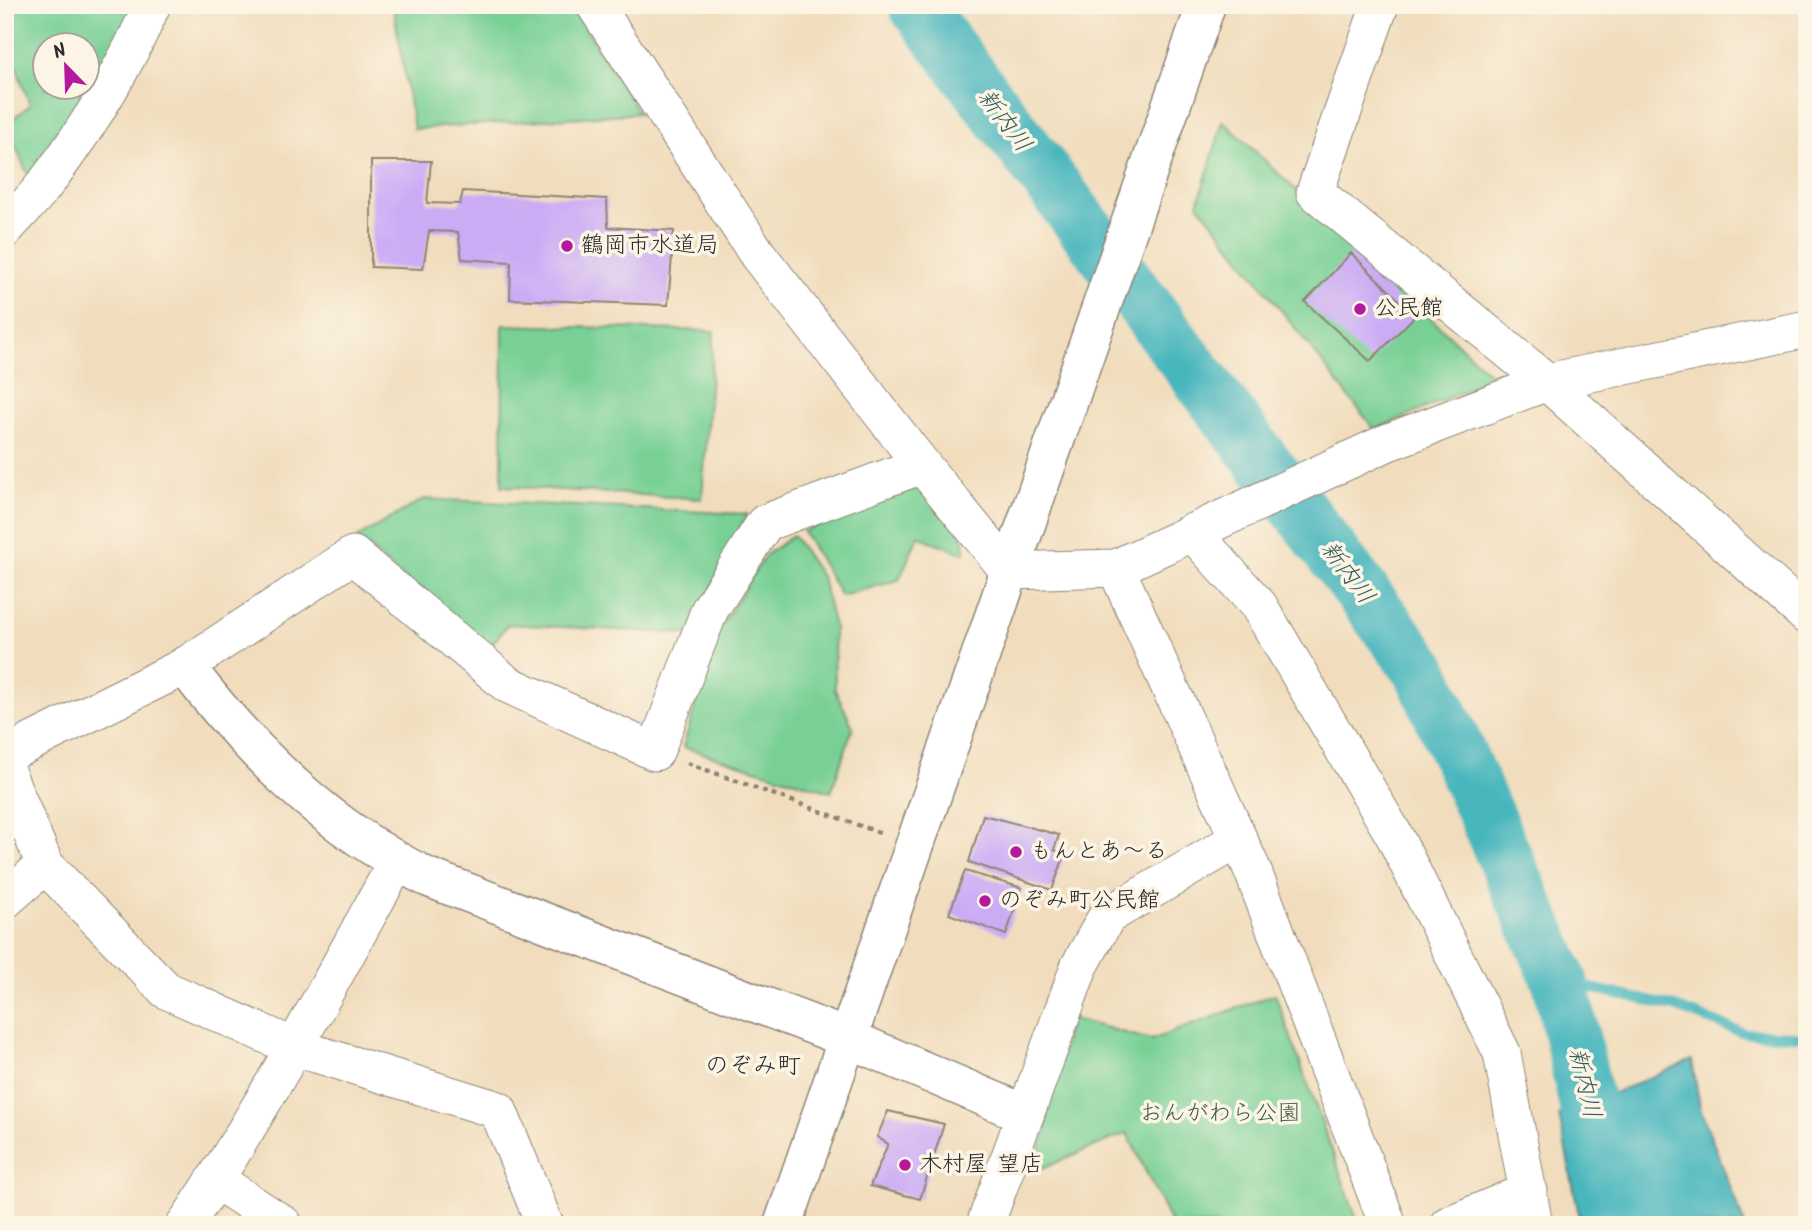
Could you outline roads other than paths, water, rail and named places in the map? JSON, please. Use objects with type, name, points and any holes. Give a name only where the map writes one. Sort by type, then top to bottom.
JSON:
[{"type":"street","points":[[5,229],[51,177],[99,105],[137,39],[152,5]]},
{"type":"street","points":[[594,5],[758,255],[1009,571]]},
{"type":"street","points":[[783,1225],[1206,5]]},
{"type":"street","points":[[1380,5],[1315,192],[1547,382],[1807,616]]},
{"type":"street","points":[[1009,571],[1116,568],[1386,443],[1547,382],[1807,329]]},
{"type":"street","points":[[5,755],[185,666],[354,555],[507,684],[655,752],[710,609],[765,523],[922,464]]},
{"type":"street","points":[[1201,528],[1259,606],[1394,835],[1502,1054],[1532,1208],[1448,1225]]},
{"type":"street","points":[[1116,568],[1252,869],[1388,1225]]},
{"type":"street","points":[[185,666],[218,710],[289,784],[348,831],[397,862],[427,877],[847,1038],[1025,1114]]},
{"type":"street","points":[[5,769],[45,865],[166,990],[294,1047],[498,1110],[545,1225]]},
{"type":"street","points":[[985,1225],[1079,967],[1107,916],[1237,840]]},
{"type":"street","points":[[186,1225],[216,1180],[294,1047],[397,862]]},
{"type":"street","points":[[5,900],[45,865]]},
{"type":"street","points":[[216,1180],[284,1225]]},
{"type":"water","points":[[1692,1060],[1700,1108],[1745,1225],[1581,1225],[1559,1116]]},
{"type":"waterway","name":"新内川","points":[[916,5],[1421,670],[1560,981],[1601,1170],[1617,1225]]},
{"type":"waterway","points":[[1560,981],[1675,1007],[1744,1033],[1807,1037]]},
{"type":"place","name":"鶴岡市水道局","points":[[567,246]]},
{"type":"place","name":"公民館","points":[[1360,309]]},
{"type":"place","name":"もんとあ～る","points":[[1016,852]]},
{"type":"place","name":"のぞみ町公民館","points":[[985,901]]},
{"type":"place","name":"木村屋 望店","points":[[905,1165]]},
{"type":"district","name":"のぞみ町","points":[[753,1066]]},
{"type":"park label","name":"おんがわら公園","points":[[1220,1114]]}]
